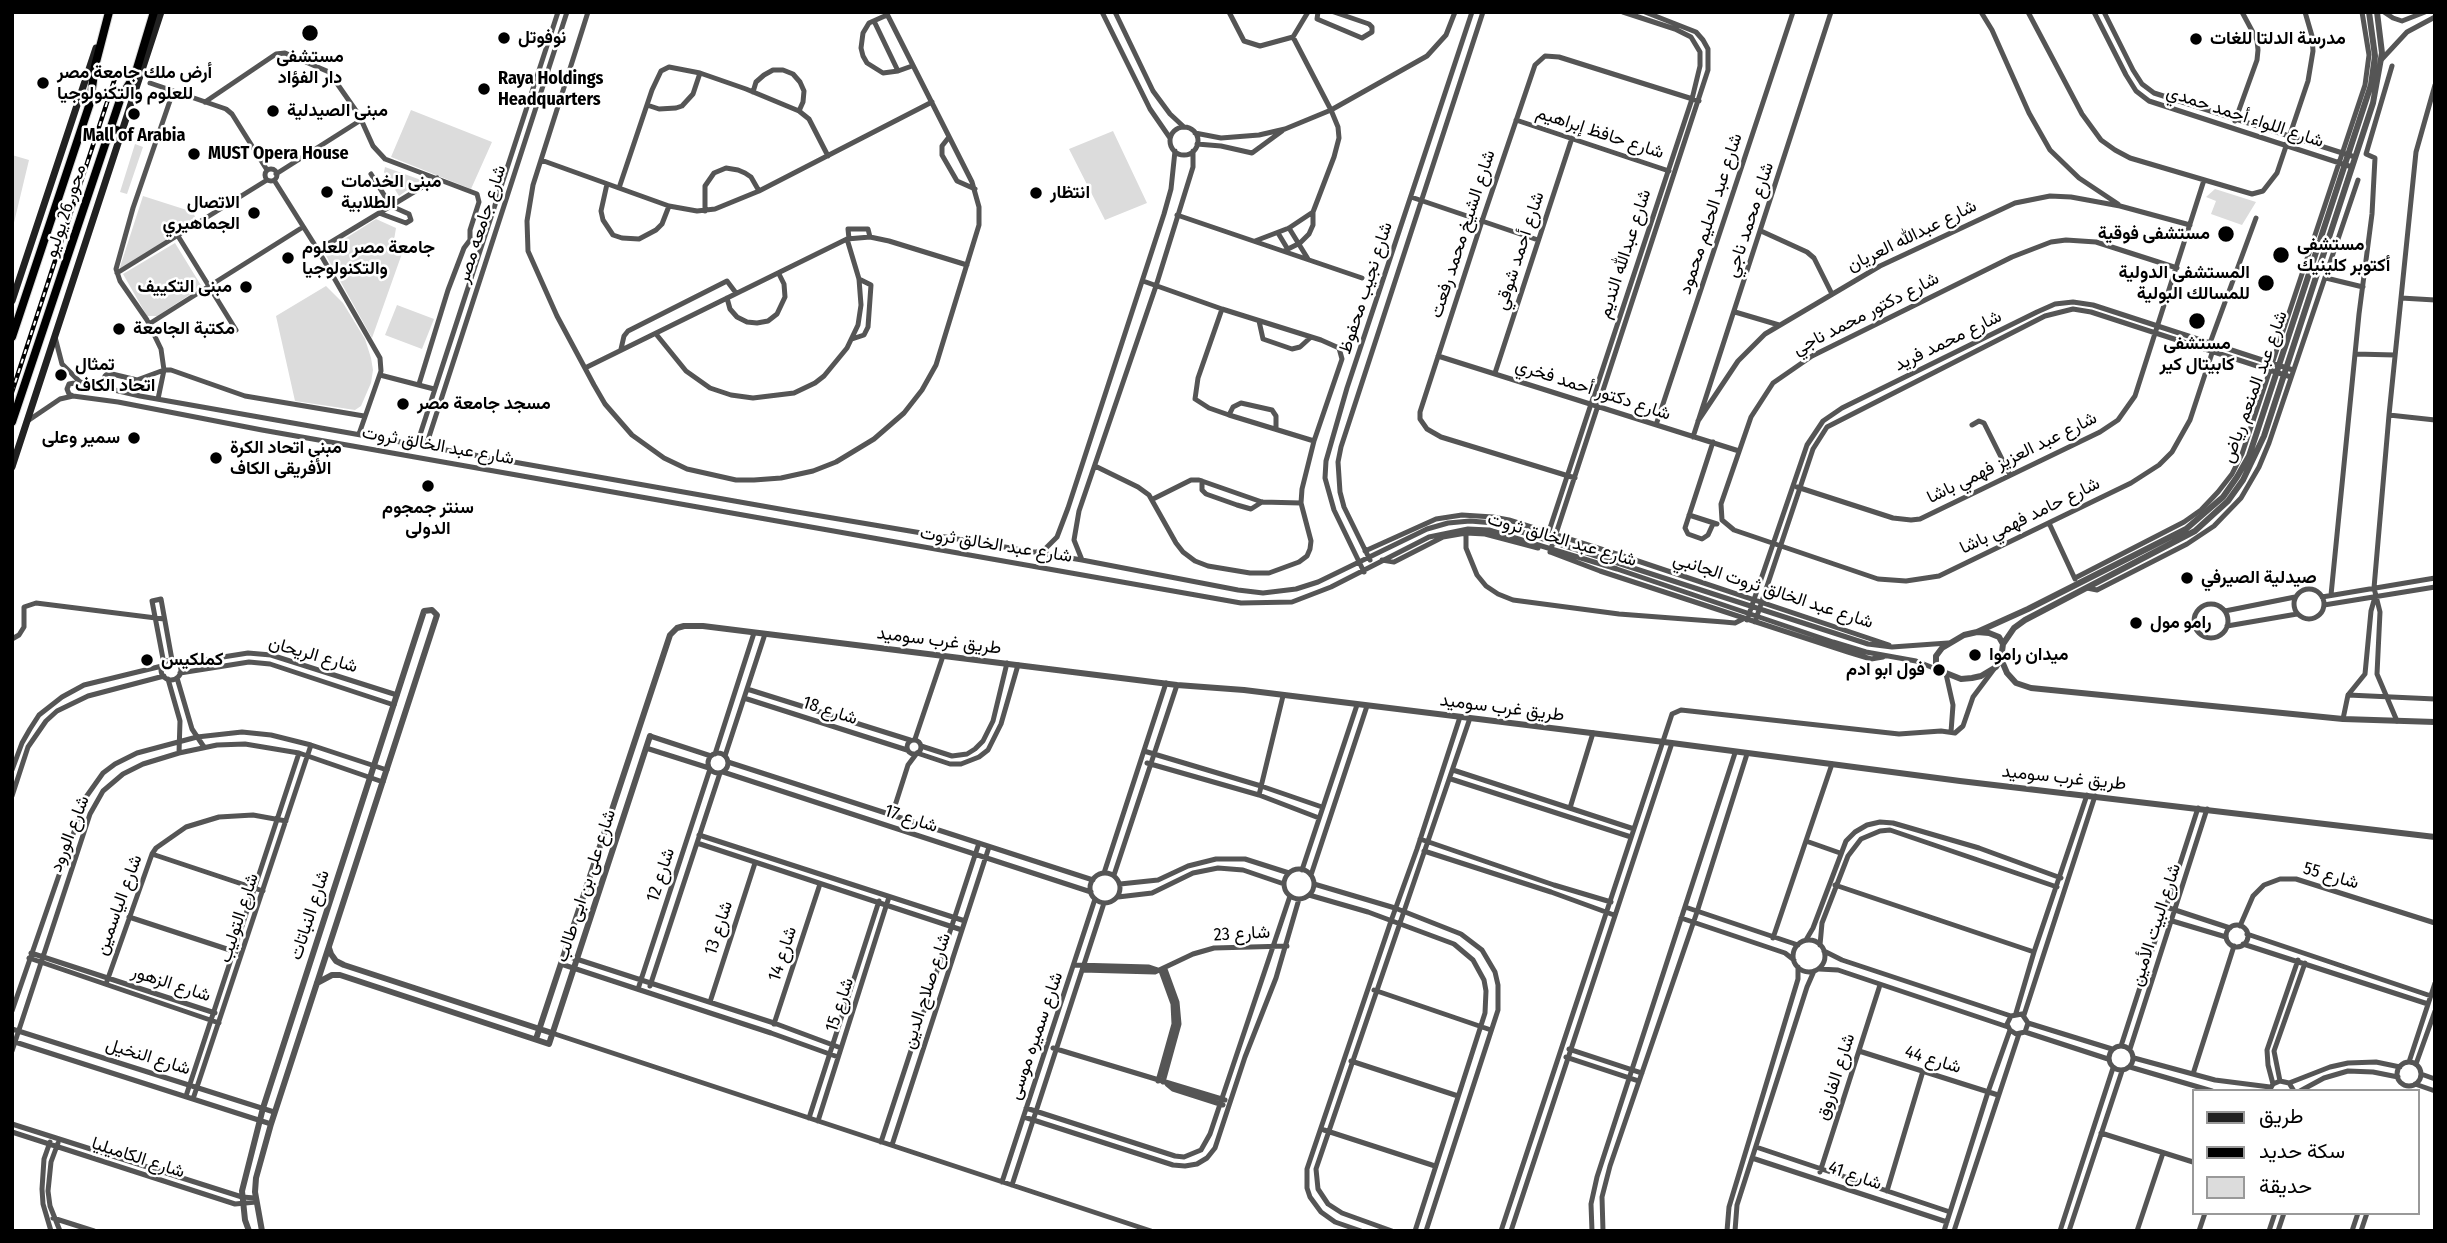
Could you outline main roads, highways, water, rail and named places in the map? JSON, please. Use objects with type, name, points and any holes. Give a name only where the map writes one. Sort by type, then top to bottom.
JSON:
[{"type":"highway","name":"محور 26 يوليو","points":[[12,337],[90,103],[95,66],[109,12]]},
{"type":"highway","name":"محور 26 يوليو","points":[[13,417],[110,128],[121,97],[135,75],[155,12]]},
{"type":"highway","points":[[110,128],[123,132]]},
{"type":"highway","points":[[66,144],[76,147]]},
{"type":"main road","points":[[12,467],[161,12]]},
{"type":"main road","points":[[12,301],[104,27]]},
{"type":"railway","points":[[12,392],[117,72]]},
{"type":"place","name":"مستشفى دار الفؤاد","points":[[310,33]]},
{"type":"place","name":"نوفوتل","points":[[504,38]]},
{"type":"place","name":"مدرسة الدلتا للغات","points":[[2196,39]]},
{"type":"place","name":"أرض ملك جامعة مصر للعلوم والتكنولوجيا","points":[[43,83]]},
{"type":"place","name":"Raya Holdings Headquarters","points":[[484,89]]},
{"type":"place","name":"مبنى الصيدلية","points":[[273,111]]},
{"type":"place","name":"Mall of Arabia","points":[[134,114]]},
{"type":"place","name":"MUST Opera House","points":[[194,154]]},
{"type":"place","name":"مبنى الخدمات الطلابية","points":[[327,192]]},
{"type":"place","name":"انتظار","points":[[1036,193]]},
{"type":"place","name":"الاتصال الجماهيري","points":[[254,213]]},
{"type":"place","name":"مستشفى فوقية","points":[[2226,234]]},
{"type":"place","name":"مستشفى أكتوبر كلينيك","points":[[2281,255]]},
{"type":"place","name":"جامعة مصر للعلوم والتكنولوجيا","points":[[288,258]]},
{"type":"place","name":"المستشفى الدولية للمسالك البولية","points":[[2266,283]]},
{"type":"place","name":"مبنى التكييف","points":[[246,287]]},
{"type":"place","name":"مستشفى كابيتال كير","points":[[2197,321]]},
{"type":"place","name":"مكتبة الجامعة","points":[[119,329]]},
{"type":"place","name":"تمثال اتحاد الكاف","points":[[61,375]]},
{"type":"place","name":"مسجد جامعة مصر","points":[[403,404]]},
{"type":"place","name":"سمير وعلى","points":[[134,438]]},
{"type":"place","name":"مبنى اتحاد الكرة الأفريقى الكاف","points":[[216,458]]},
{"type":"place","name":"سنتر جمجوم الدولى","points":[[428,486]]},
{"type":"place","name":"صيدلية الصيرفي","points":[[2187,578]]},
{"type":"place","name":"رامو مول","points":[[2136,623]]},
{"type":"place","name":"ميدان راموا","points":[[1975,655]]},
{"type":"place","name":"كملكيس","points":[[147,660]]},
{"type":"place","name":"فول ابو ادم","points":[[1939,670]]}]
